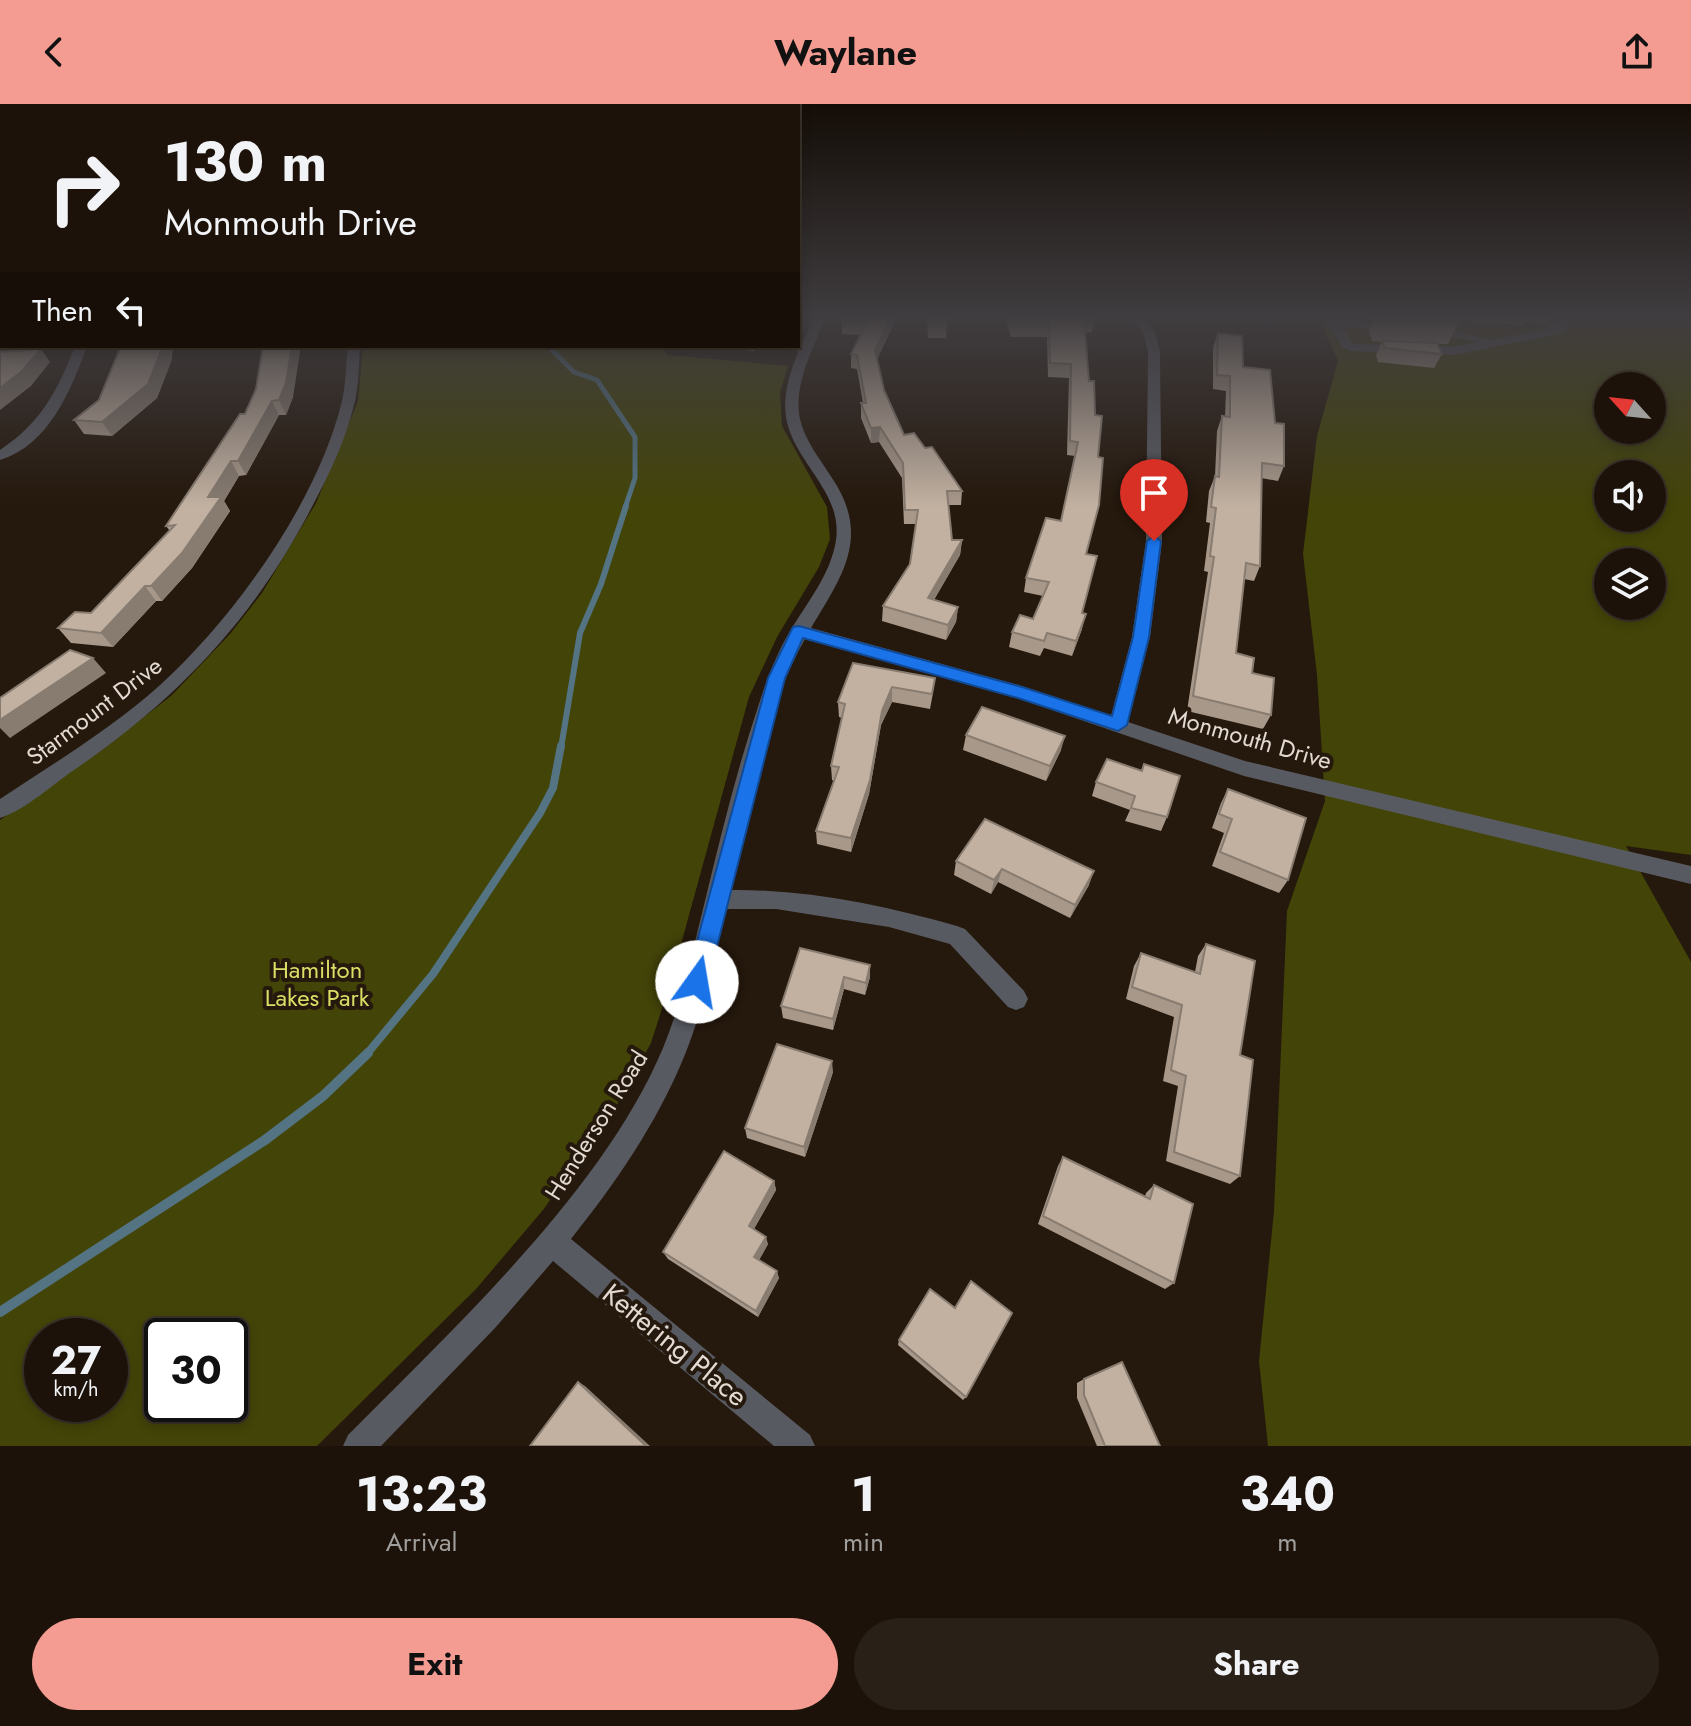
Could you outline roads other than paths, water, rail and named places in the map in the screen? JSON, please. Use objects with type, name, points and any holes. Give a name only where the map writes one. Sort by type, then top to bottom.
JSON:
[{"type":"street","points":[[0,456],[45,424],[60,402],[68,382]]},
{"type":"street","name":"Starmount Drive","points":[[0,810],[162,694],[185,672],[238,609],[275,557],[331,451],[348,403],[350,382]]},
{"type":"street","name":"Henderson Road","points":[[359,1446],[493,1311],[552,1242],[613,1157],[662,1076],[697,982],[776,678],[834,569],[844,541],[845,517],[793,419],[796,382]]},
{"type":"street","points":[[1118,725],[1141,637],[1154,541],[1154,382]]},
{"type":"street","name":"Monmouth Drive","points":[[799,631],[1022,693],[1244,768],[1691,875]]},
{"type":"street","points":[[717,900],[776,899],[889,917],[957,936],[1016,999]]},
{"type":"street","name":"Kettering Place","points":[[552,1242],[799,1446]]},
{"type":"waterway","points":[[598,382],[635,437],[635,478],[625,508]]},
{"type":"waterway","points":[[561,748],[580,633],[601,584],[626,506]]},
{"type":"waterway","points":[[366,1055],[433,974],[540,813],[553,788],[561,746]]},
{"type":"waterway","points":[[0,1312],[265,1140],[323,1096],[366,1055]]},
{"type":"park label","name":"Hamilton Lakes Park","points":[[317,983]]}]
